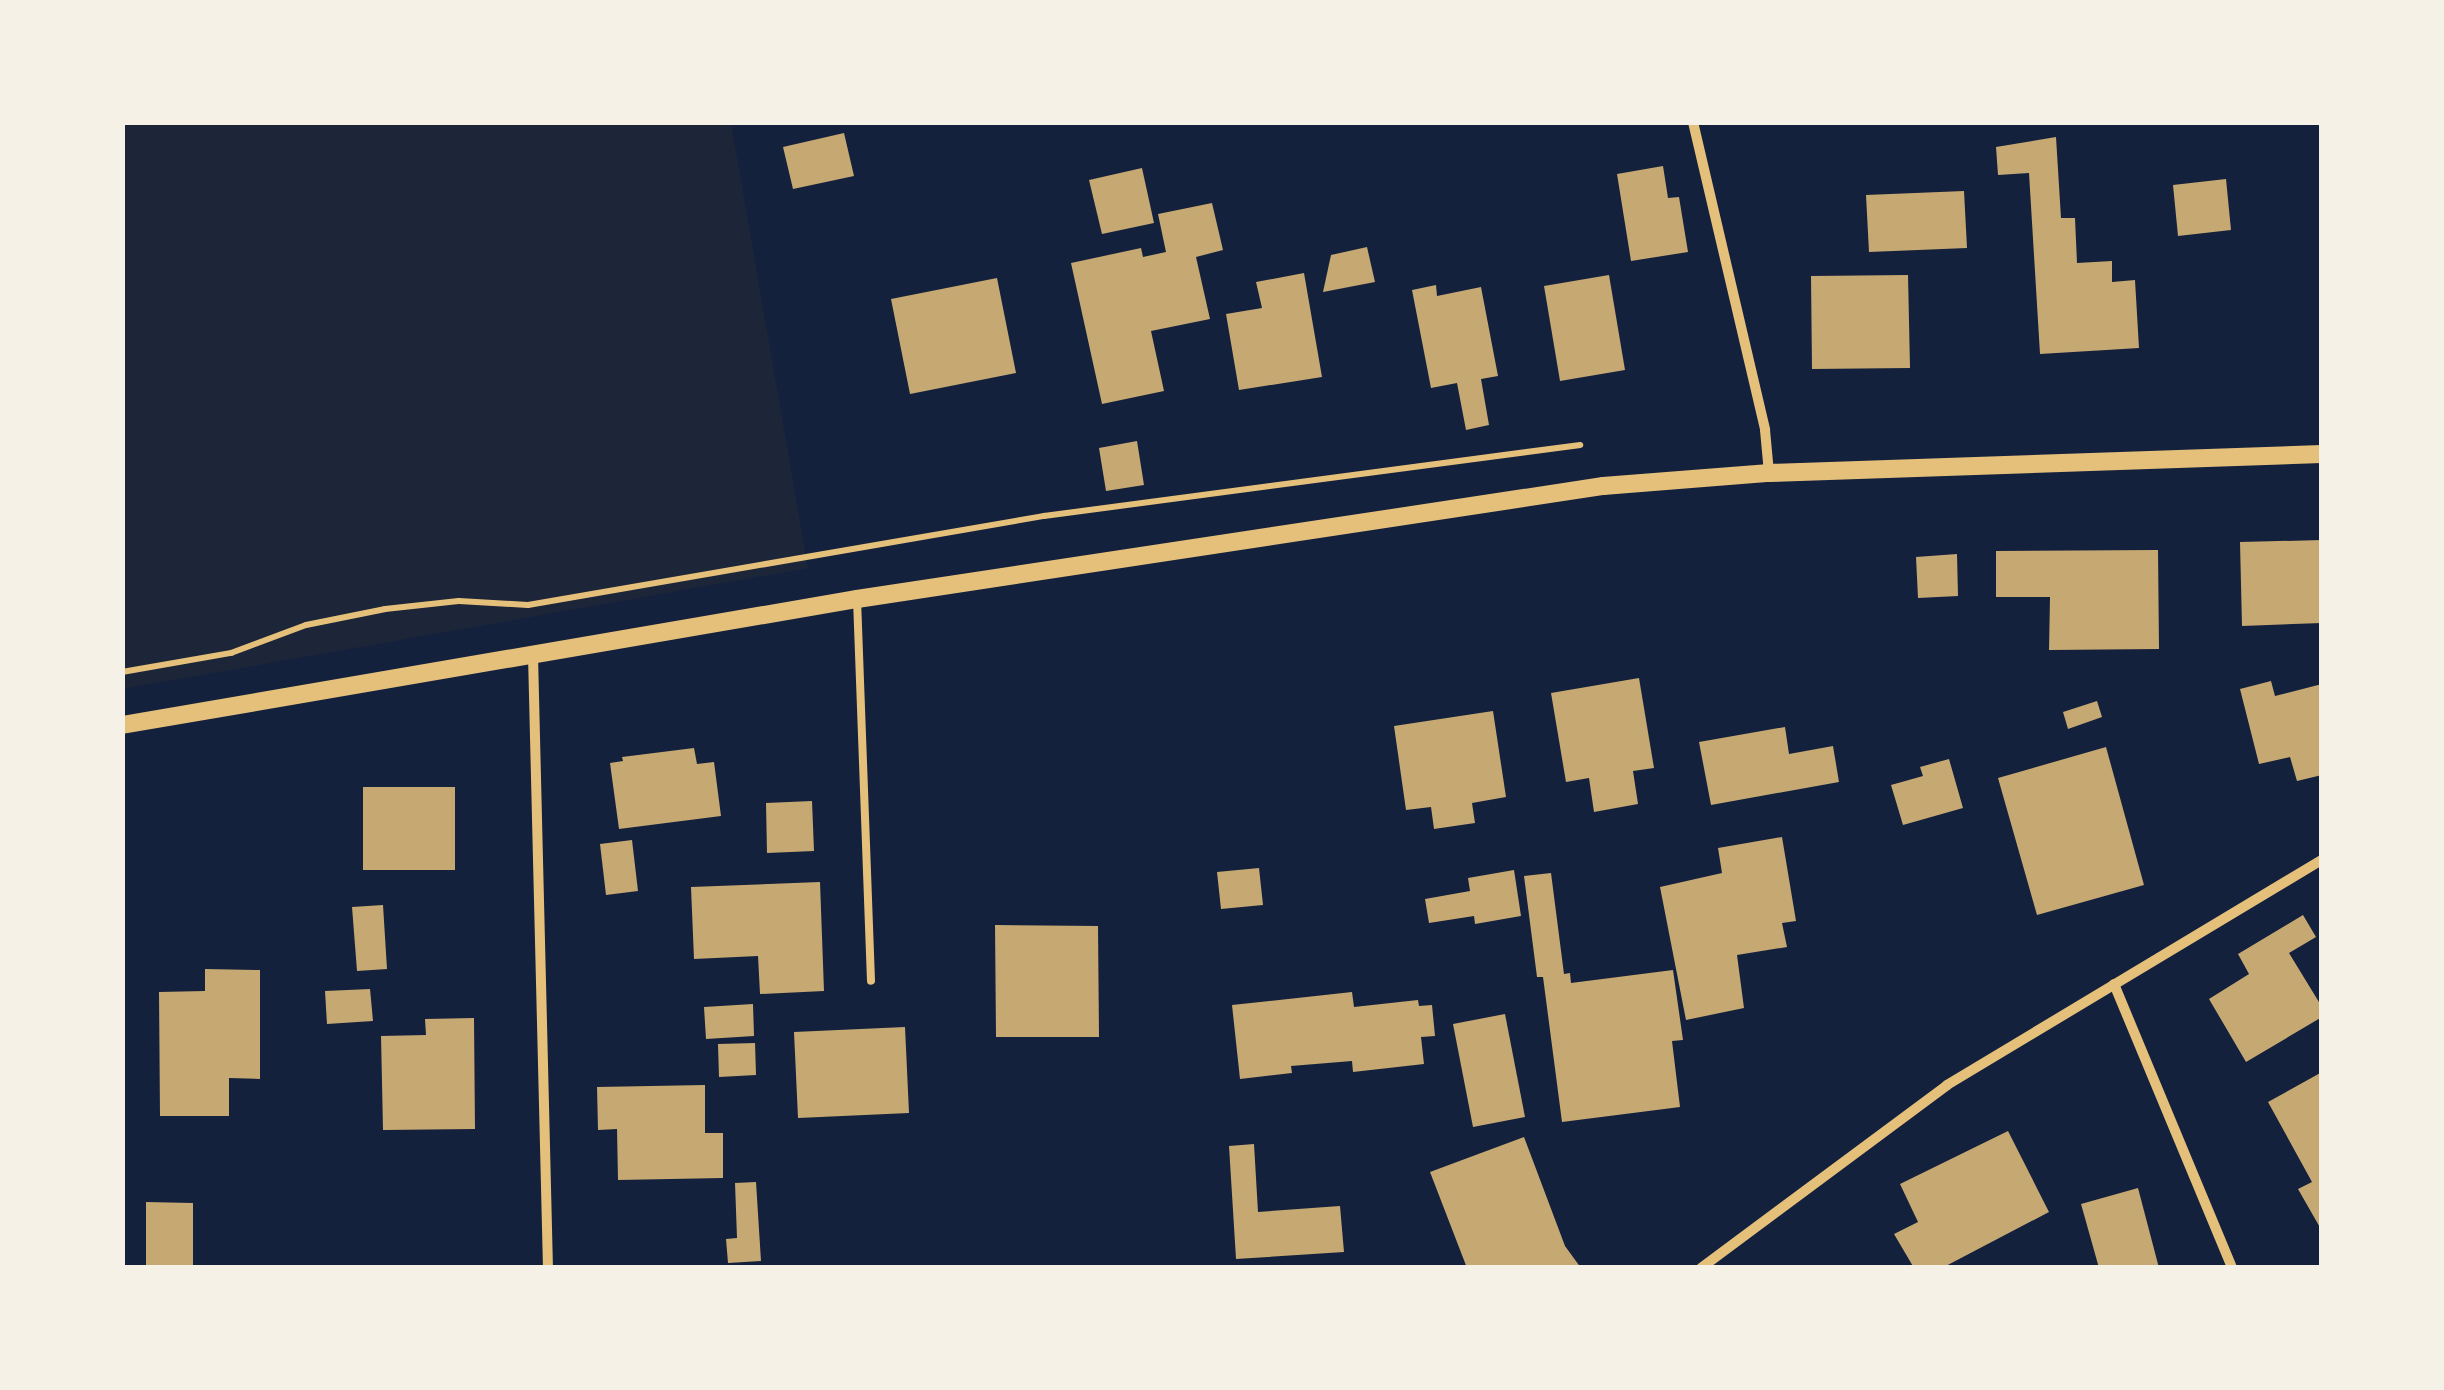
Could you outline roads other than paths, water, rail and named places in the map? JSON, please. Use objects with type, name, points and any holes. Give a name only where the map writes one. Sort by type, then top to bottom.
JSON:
[{"type":"street","points":[[1693,122],[1765,430],[1770,474]]},
{"type":"street","points":[[122,724],[857,598],[1603,486],[1770,474],[2322,454]]},
{"type":"street","points":[[533,655],[548,1268]]},
{"type":"street","points":[[1701,1268],[1948,1084],[2322,860]]},
{"type":"street","points":[[2114,984],[2232,1268]]},
{"type":"lane","points":[[857,598],[871,981]]}]
